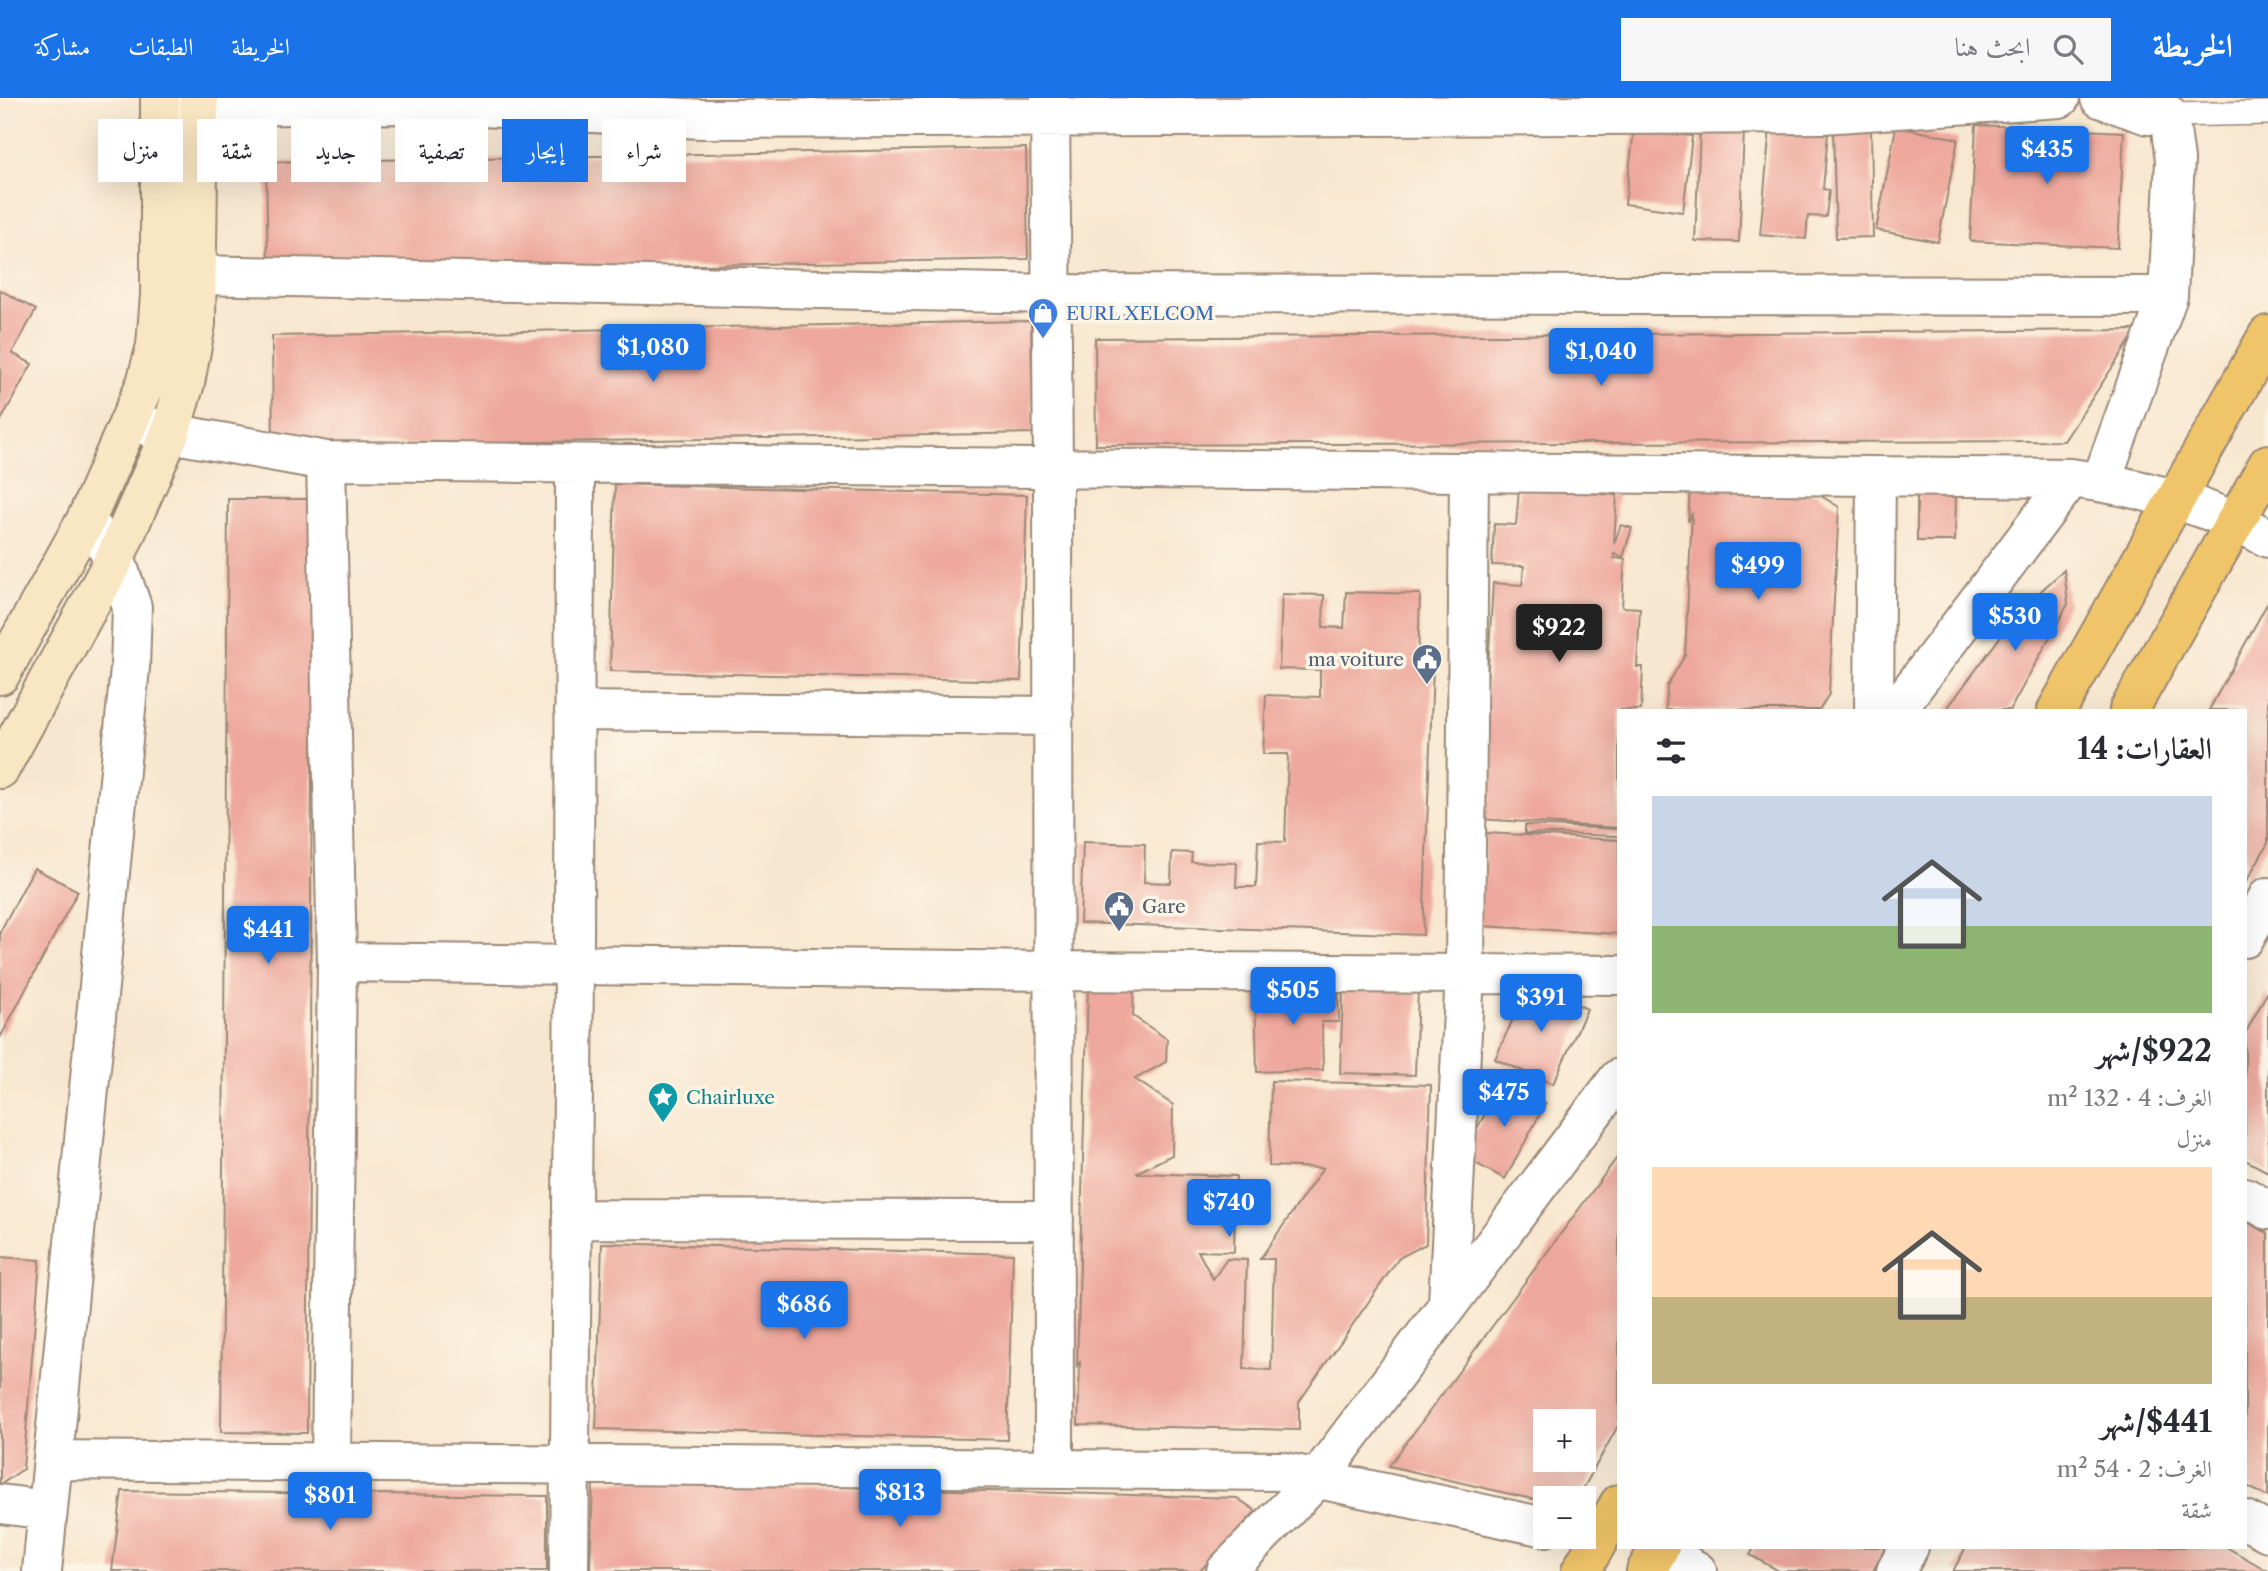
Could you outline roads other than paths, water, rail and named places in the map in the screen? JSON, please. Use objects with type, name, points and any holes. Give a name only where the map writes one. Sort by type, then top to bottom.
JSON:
[{"type":"main road","points":[[2058,709],[2268,335]]},
{"type":"main road","points":[[2130,709],[2252,529],[2268,464]]},
{"type":"main road","points":[[1596,1532],[1617,1506]]},
{"type":"main road","points":[[1581,1571],[1588,1549]]},
{"type":"street","points":[[0,675],[86,520],[146,383],[157,333],[161,226],[160,102],[428,101],[702,109],[1822,106],[2060,98]]},
{"type":"street","points":[[1897,709],[2086,480],[2168,296],[2175,160],[2169,115],[2148,115],[2100,98]]},
{"type":"street","points":[[0,769],[115,558],[170,433],[185,383],[197,324],[199,102]]},
{"type":"street","points":[[1050,107],[1054,716],[1054,1469]]},
{"type":"street","points":[[196,275],[1052,294],[2168,296]]},
{"type":"street","points":[[130,421],[170,433],[326,461],[2086,480],[2175,499],[2252,529]]},
{"type":"street","points":[[326,461],[337,962],[331,1463]]},
{"type":"street","points":[[569,1571],[575,464]]},
{"type":"street","points":[[1448,1303],[1465,974],[1469,474]]},
{"type":"street","points":[[1874,709],[1876,477]]},
{"type":"street","points":[[41,1571],[131,668],[132,607],[115,558],[86,520]]},
{"type":"street","points":[[574,712],[1054,716]]},
{"type":"street","points":[[2247,934],[2268,897]]},
{"type":"street","points":[[337,962],[1617,975]]},
{"type":"street","points":[[1226,1571],[1317,1479],[1617,1081]]},
{"type":"street","points":[[2247,1198],[2268,1210]]},
{"type":"street","points":[[572,1219],[1054,1220]]},
{"type":"street","points":[[53,1460],[1281,1471],[1533,1524]]},
{"type":"street","points":[[0,1504],[48,1510]]},
{"type":"street","points":[[2247,1521],[2268,1532]]},
{"type":"street","points":[[1896,1571],[1908,1549]]},
{"type":"street","points":[[1655,1556],[1697,1571]]},
{"type":"lane","points":[[2169,115],[2268,113]]},
{"type":"place","name":"EURL XELCOM","points":[[1043,340]]},
{"type":"place","name":"ma voiture","points":[[1427,686]]},
{"type":"place","name":"Gare","points":[[1119,933]]},
{"type":"place","name":"Chairluxe","points":[[663,1124]]}]
